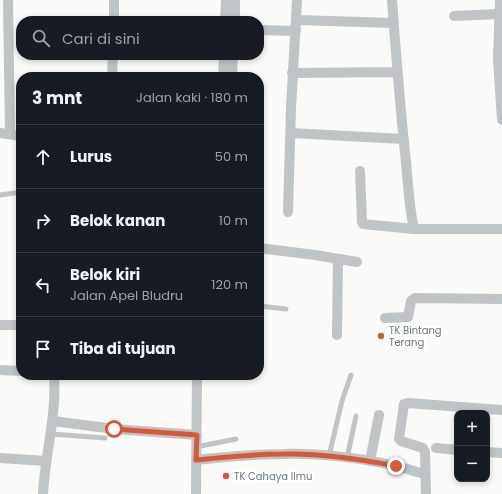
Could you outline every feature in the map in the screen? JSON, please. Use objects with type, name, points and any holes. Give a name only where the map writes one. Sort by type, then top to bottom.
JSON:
[{"type":"street","points":[[8,0],[5,133],[16,135]]},
{"type":"street","points":[[114,0],[114,16]]},
{"type":"street","points":[[226,0],[226,16]]},
{"type":"street","points":[[235,0],[235,16]]},
{"type":"street","points":[[288,212],[292,73],[297,20],[297,0]]},
{"type":"street","points":[[392,0],[403,139],[411,216],[414,229]]},
{"type":"street","points":[[500,0],[502,120]]},
{"type":"street","points":[[454,16],[500,14]]},
{"type":"street","points":[[297,20],[394,23]]},
{"type":"street","points":[[264,30],[296,31]]},
{"type":"street","points":[[112,72],[113,60]]},
{"type":"street","points":[[223,72],[224,60]]},
{"type":"street","points":[[232,72],[233,60]]},
{"type":"street","points":[[292,73],[397,72]]},
{"type":"street","points":[[291,133],[403,139]]},
{"type":"street","points":[[360,171],[363,224],[414,229],[502,229]]},
{"type":"street","points":[[264,249],[357,262]]},
{"type":"street","points":[[337,335],[338,259]]},
{"type":"street","points":[[385,318],[408,317],[411,301],[415,298],[502,299]]},
{"type":"street","points":[[0,325],[16,325]]},
{"type":"street","points":[[0,370],[16,370]]},
{"type":"street","points":[[43,494],[46,461],[53,421],[54,380]]},
{"type":"street","points":[[196,494],[197,380]]},
{"type":"street","points":[[426,494],[423,448],[400,440],[404,404],[502,410]]},
{"type":"street","points":[[370,461],[379,415]]},
{"type":"street","points":[[53,421],[114,429],[197,435]]},
{"type":"street","points":[[436,448],[454,450]]},
{"type":"street","points":[[490,452],[502,453]]},
{"type":"street","points":[[196,460],[250,455],[285,454],[329,456],[370,461],[425,474]]},
{"type":"street","points":[[0,458],[46,461]]},
{"type":"lane","points":[[0,195],[16,193]]},
{"type":"lane","points":[[264,307],[286,309]]},
{"type":"lane","points":[[329,456],[342,401],[351,375]]},
{"type":"lane","points":[[347,459],[356,416]]},
{"type":"lane","points":[[51,434],[105,438]]},
{"type":"lane","points":[[196,447],[236,439]]},
{"type":"place","name":"TK Bintang Terang","points":[[381,336]]},
{"type":"place","name":"TK Cahaya Ilmu","points":[[226,476]]},
{"type":"route","points":[[114,429],[197,435],[196,460],[250,455],[322,455],[396,466]]}]
